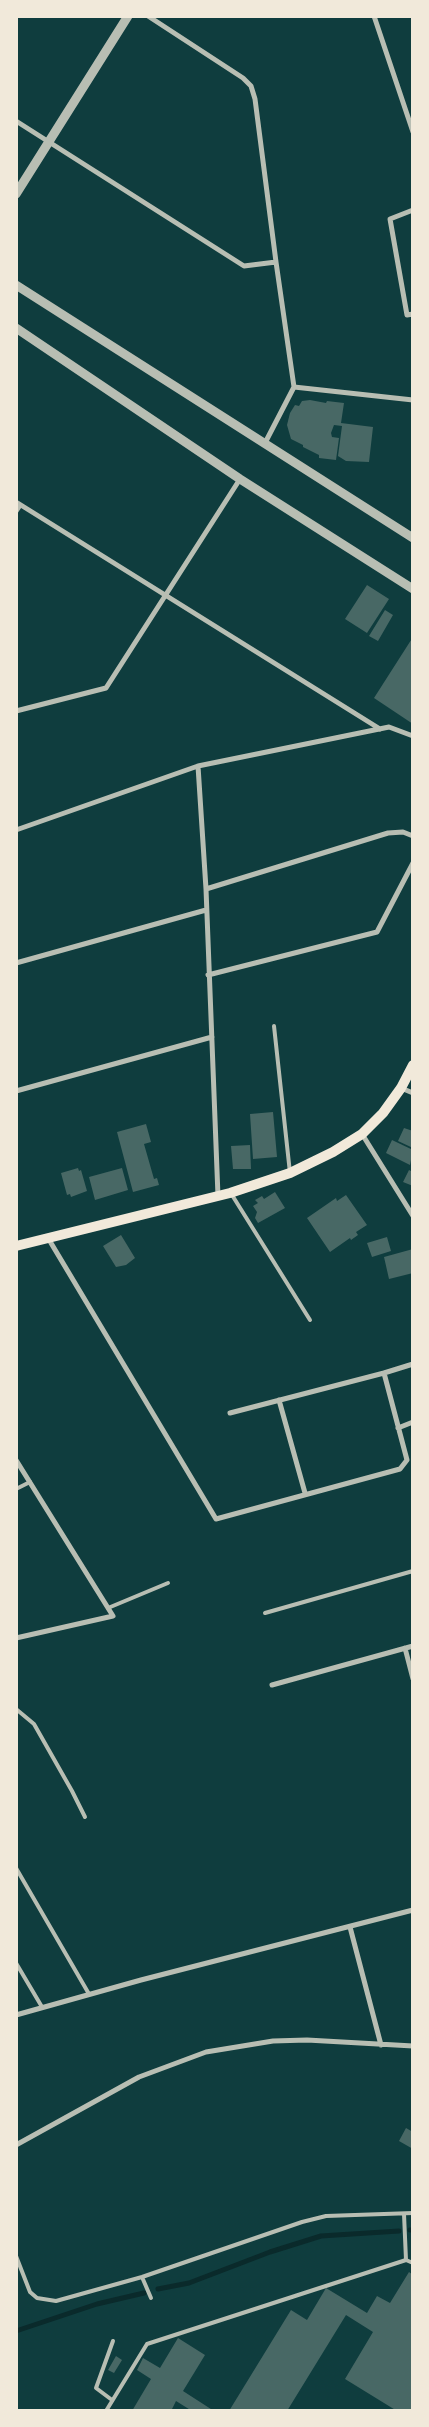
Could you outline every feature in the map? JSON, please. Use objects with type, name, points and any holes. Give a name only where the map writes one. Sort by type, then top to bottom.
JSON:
[{"type":"main road","points":[[16,1246],[230,1193],[290,1173],[333,1152],[362,1134],[383,1113],[401,1088],[413,1066]]},
{"type":"street","points":[[16,194],[128,16]]},
{"type":"street","points":[[148,16],[243,78],[251,86],[255,99],[294,387],[265,443]]},
{"type":"street","points":[[374,16],[413,132]]},
{"type":"street","points":[[16,121],[244,266],[276,262]]},
{"type":"street","points":[[413,210],[390,218],[408,315],[413,314]]},
{"type":"street","points":[[16,285],[413,538]]},
{"type":"street","points":[[16,328],[240,479],[413,589]]},
{"type":"street","points":[[294,387],[413,400]]},
{"type":"street","points":[[16,711],[106,688],[168,595],[240,479]]},
{"type":"street","points":[[16,512],[18,504],[168,595],[380,729]]},
{"type":"street","points":[[16,830],[198,766],[248,754],[389,728],[413,736]]},
{"type":"street","points":[[198,766],[206,889],[218,1196]]},
{"type":"street","points":[[206,889],[388,833],[403,832],[413,836]]},
{"type":"street","points":[[208,975],[377,932],[413,863]]},
{"type":"street","points":[[16,962],[206,910]]},
{"type":"street","points":[[16,1091],[212,1037]]},
{"type":"street","points":[[401,1088],[413,1093]]},
{"type":"street","points":[[362,1134],[413,1216]]},
{"type":"street","points":[[48,1238],[216,1520],[305,1493],[400,1469],[407,1460],[384,1373]]},
{"type":"street","points":[[230,1413],[413,1364]]},
{"type":"street","points":[[279,1400],[305,1493]]},
{"type":"street","points":[[398,1428],[413,1422]]},
{"type":"street","points":[[16,1460],[113,1616],[16,1638]]},
{"type":"street","points":[[272,1685],[413,1646]]},
{"type":"street","points":[[406,1648],[413,1679]]},
{"type":"street","points":[[16,2014],[413,1910]]},
{"type":"street","points":[[350,1927],[382,2045]]},
{"type":"street","points":[[16,2145],[139,2077],[206,2052],[282,2041],[307,2040],[413,2046]]},
{"type":"lane","points":[[274,1026],[290,1173]]},
{"type":"lane","points":[[230,1193],[310,1320]]},
{"type":"lane","points":[[16,1489],[30,1482]]},
{"type":"lane","points":[[265,1613],[413,1572]]},
{"type":"lane","points":[[108,1608],[168,1583]]},
{"type":"lane","points":[[16,1709],[34,1724],[72,1790],[85,1817]]},
{"type":"lane","points":[[16,1868],[89,1994]]},
{"type":"lane","points":[[16,1963],[42,2007]]},
{"type":"lane","points":[[16,2256],[30,2292],[37,2298],[46,2301],[56,2301],[142,2277],[302,2222],[326,2216],[413,2213]]},
{"type":"lane","points":[[404,2214],[406,2260]]},
{"type":"lane","points":[[106,2411],[147,2344],[406,2260],[413,2263]]},
{"type":"lane","points":[[142,2277],[151,2298]]},
{"type":"lane","points":[[112,2400],[96,2388],[113,2341]]},
{"type":"building","points":[[310,400],[326,403],[327,401],[344,403],[341,423],[373,427],[369,462],[346,461],[338,456],[342,426],[334,425],[331,433],[332,437],[339,438],[336,460],[319,458],[319,455],[291,439],[287,425],[290,413],[295,405],[299,406],[302,401]]},
{"type":"building","points":[[367,585],[389,599],[367,633],[345,619]]},
{"type":"building","points":[[385,610],[393,615],[378,641],[369,636]]},
{"type":"building","points":[[413,637],[413,724],[374,698]]},
{"type":"building","points":[[273,1112],[277,1157],[253,1159],[250,1114]]},
{"type":"building","points":[[146,1124],[151,1142],[144,1144],[154,1179],[157,1178],[159,1185],[133,1192],[117,1132]]},
{"type":"building","points":[[404,1128],[413,1131],[413,1148],[398,1141]]},
{"type":"building","points":[[392,1140],[413,1150],[410,1165],[386,1153]]},
{"type":"building","points":[[250,1145],[251,1169],[233,1169],[231,1146]]},
{"type":"building","points":[[78,1168],[79,1171],[81,1170],[87,1191],[71,1197],[70,1194],[67,1195],[61,1173]]},
{"type":"building","points":[[122,1168],[128,1190],[95,1200],[89,1177]]},
{"type":"building","points":[[409,1170],[413,1172],[413,1186],[403,1182]]},
{"type":"building","points":[[275,1192],[285,1208],[258,1223],[255,1218],[257,1212],[253,1206],[258,1203],[255,1200],[262,1196],[264,1199]]},
{"type":"building","points":[[346,1195],[367,1225],[356,1232],[358,1235],[351,1240],[350,1238],[330,1252],[307,1218],[336,1198],[337,1201]]},
{"type":"building","points":[[121,1235],[135,1258],[126,1265],[116,1267],[103,1246]]},
{"type":"building","points":[[387,1237],[391,1251],[372,1257],[367,1243]]},
{"type":"building","points":[[413,1249],[413,1273],[389,1279],[384,1257]]},
{"type":"building","points":[[406,2128],[413,2132],[413,2149],[399,2141]]},
{"type":"building","points":[[409,2272],[413,2275],[413,2411],[397,2411],[345,2379],[373,2332],[346,2315],[287,2411],[229,2411],[291,2310],[307,2320],[326,2288],[367,2313],[377,2296],[390,2303]]},
{"type":"building","points":[[178,2338],[205,2355],[183,2391],[214,2411],[192,2411],[176,2401],[171,2411],[132,2411],[151,2379],[137,2370],[143,2358],[160,2368]]},
{"type":"building","points":[[116,2356],[122,2360],[114,2373],[108,2370]]},
{"type":"waterway","points":[[158,2289],[189,2283],[270,2252],[321,2236],[399,2231]]},
{"type":"waterway","points":[[16,2331],[97,2304],[144,2293]]}]
